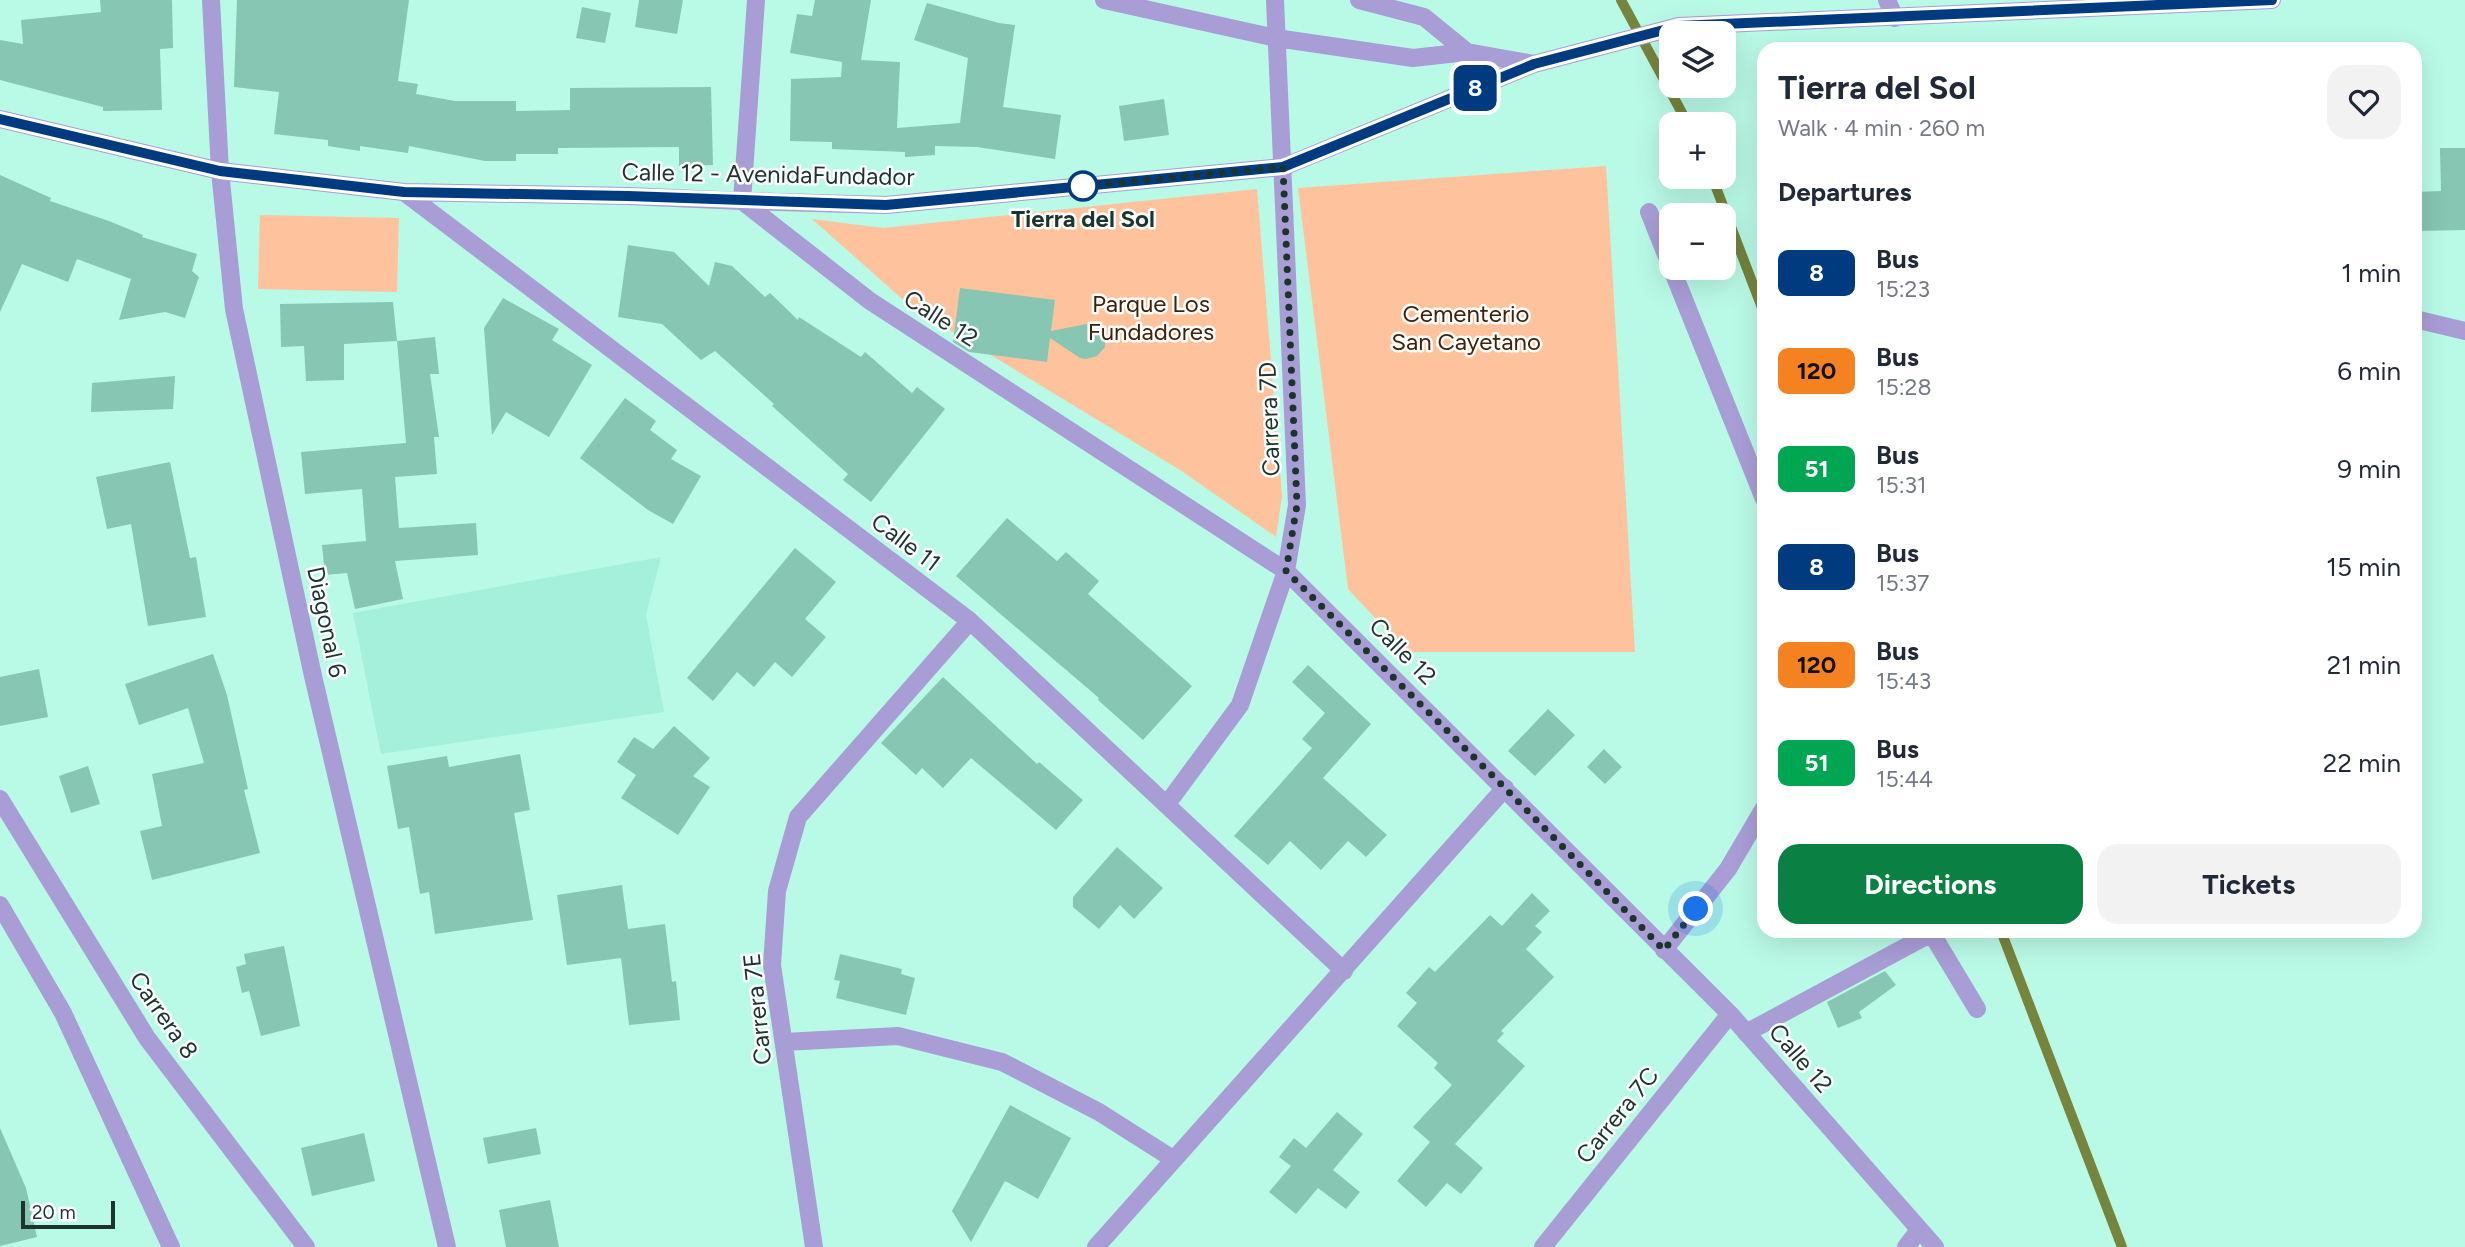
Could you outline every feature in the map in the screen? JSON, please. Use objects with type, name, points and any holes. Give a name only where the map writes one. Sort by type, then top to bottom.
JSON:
[{"type":"street","name":"Diagonal 6","points":[[211,0],[220,171],[234,310],[313,676],[447,1247]]},
{"type":"street","points":[[742,201],[756,0]]},
{"type":"street","points":[[1104,0],[1276,38],[1413,58],[1467,52],[1534,64]]},
{"type":"street","name":"Carrera 7D","points":[[1167,804],[1240,705],[1286,571],[1297,505],[1275,0]]},
{"type":"street","points":[[1359,0],[1424,17],[1467,52]]},
{"type":"street","points":[[1887,0],[1895,18]]},
{"type":"street","name":"Calle 12 - AvenidaFundador","points":[[0,119],[220,171],[404,192],[886,205],[1283,167],[1534,64],[1679,26],[2272,0]]},
{"type":"street","name":"Calle 11","points":[[404,192],[970,621],[1344,971]]},
{"type":"street","name":"Calle 12","points":[[742,201],[870,301],[1286,571],[1730,1014],[1935,1247]]},
{"type":"street","points":[[1649,212],[1757,482]]},
{"type":"street","points":[[2422,321],[2465,331]]},
{"type":"street","name":"Carrera 7E","points":[[814,1247],[772,965],[777,891],[797,817],[970,621]]},
{"type":"street","points":[[1096,1247],[1505,788]]},
{"type":"street","name":"Carrera 8","points":[[0,799],[147,1038],[306,1247]]},
{"type":"street","points":[[1664,950],[1728,869],[1757,820]]},
{"type":"street","points":[[0,905],[64,1013],[171,1247]]},
{"type":"street","points":[[1746,1033],[1922,938]]},
{"type":"street","points":[[1932,938],[1977,1010]]},
{"type":"street","name":"Carrera 7C","points":[[1543,1247],[1730,1014]]},
{"type":"street","points":[[784,1042],[898,1036],[1002,1062],[1099,1112],[1173,1158]]},
{"type":"street","points":[[1906,1247],[1919,1230]]},
{"type":"shaded area","points":[[661,557],[646,615],[664,712],[381,754],[353,613]]},
{"type":"green space","name":"Cementerio San Cayetano","points":[[1606,166],[1635,652],[1407,652],[1348,589],[1298,188]]},
{"type":"green space","name":"Parque Los Fundadores","points":[[1257,189],[1282,496],[1276,537],[1180,470],[910,306],[812,219],[883,228]]},
{"type":"green space","points":[[260,215],[399,218],[397,292],[258,289]]},
{"type":"building","points":[[100,0],[172,0],[173,48],[160,49],[162,110],[103,111],[103,107],[0,80],[0,40],[23,44],[21,20],[101,12]]},
{"type":"building","points":[[237,0],[409,0],[398,81],[418,84],[416,94],[455,101],[516,101],[516,111],[570,110],[570,88],[711,87],[713,165],[679,166],[679,147],[558,148],[558,154],[516,154],[516,161],[485,161],[409,146],[408,153],[360,146],[360,151],[328,146],[328,140],[274,134],[279,92],[234,87]]},
{"type":"building","points":[[639,0],[683,0],[677,34],[635,27]]},
{"type":"building","points":[[815,0],[871,0],[861,60],[900,62],[897,128],[960,123],[968,58],[914,40],[927,3],[1015,25],[1003,107],[1061,115],[1055,159],[977,147],[935,146],[935,155],[905,157],[905,152],[832,149],[832,142],[790,141],[791,79],[841,77],[842,62],[790,53],[797,14],[812,16]]},
{"type":"building","points":[[582,7],[611,13],[605,43],[576,38]]},
{"type":"building","points":[[1164,99],[1169,135],[1124,141],[1119,106]]},
{"type":"building","points":[[2440,148],[2465,148],[2465,230],[2422,231],[2422,192],[2441,191]]},
{"type":"building","points":[[0,175],[51,198],[50,201],[109,221],[143,235],[142,237],[197,254],[192,271],[199,277],[185,318],[165,312],[119,320],[131,279],[77,259],[68,282],[22,264],[0,312]]},
{"type":"building","points":[[628,245],[674,252],[709,286],[715,262],[732,266],[765,297],[770,293],[798,320],[799,317],[861,357],[865,352],[912,393],[917,387],[945,409],[871,502],[843,480],[848,474],[715,351],[701,360],[662,324],[618,317]]},
{"type":"building","points":[[960,288],[1055,300],[1051,331],[1091,323],[1097,325],[1105,335],[1105,347],[1097,356],[1086,359],[1080,358],[1050,338],[1047,362],[969,352],[953,342]]},
{"type":"building","points":[[503,298],[559,329],[552,340],[592,365],[549,437],[506,412],[492,435],[484,328]]},
{"type":"building","points":[[393,302],[397,341],[344,344],[344,380],[306,381],[304,346],[281,347],[280,304]]},
{"type":"building","points":[[435,337],[439,374],[430,374],[439,437],[434,437],[437,474],[395,477],[399,528],[476,523],[478,555],[395,561],[403,599],[355,609],[347,573],[325,575],[322,545],[366,541],[362,489],[305,494],[301,452],[406,443],[397,341]]},
{"type":"building","points":[[175,376],[173,409],[91,412],[92,383]]},
{"type":"building","points":[[625,398],[656,421],[650,430],[677,450],[671,459],[701,476],[673,524],[648,510],[580,458]]},
{"type":"building","points":[[170,462],[190,558],[196,557],[206,617],[148,626],[131,524],[107,529],[96,477]]},
{"type":"building","points":[[1007,518],[1057,561],[1066,552],[1099,581],[1088,594],[1192,686],[1143,740],[1098,700],[1099,698],[956,576]]},
{"type":"building","points":[[795,548],[836,582],[805,619],[826,637],[792,677],[775,662],[754,687],[737,672],[713,701],[687,678]]},
{"type":"building","points":[[213,654],[227,695],[248,789],[244,790],[260,853],[152,880],[140,831],[162,826],[152,774],[204,763],[188,708],[139,725],[125,684]]},
{"type":"building","points":[[1308,665],[1371,724],[1323,778],[1387,835],[1366,857],[1348,841],[1321,870],[1290,841],[1268,865],[1234,836],[1312,748],[1302,739],[1325,713],[1292,682]]},
{"type":"building","points":[[39,669],[48,717],[0,726],[0,677]]},
{"type":"building","points":[[943,677],[1037,764],[1039,762],[1083,800],[1056,830],[971,758],[943,788],[922,768],[916,775],[881,743]]},
{"type":"building","points":[[1548,709],[1575,735],[1535,776],[1508,751]]},
{"type":"building","points":[[674,726],[710,758],[693,776],[710,787],[678,835],[621,798],[636,775],[617,762],[634,737],[653,749]]},
{"type":"building","points":[[1604,749],[1622,767],[1605,784],[1587,767]]},
{"type":"building","points":[[520,754],[530,810],[514,813],[533,920],[435,934],[429,892],[420,894],[409,827],[398,829],[387,766],[447,756],[449,767]]},
{"type":"building","points":[[88,766],[100,804],[71,813],[59,776]]},
{"type":"building","points":[[1117,847],[1163,888],[1134,919],[1120,905],[1099,929],[1073,907],[1073,897]]},
{"type":"building","points":[[622,885],[628,929],[665,924],[680,1020],[629,1025],[621,958],[567,965],[557,895]]},
{"type":"building","points":[[1532,893],[1550,911],[1535,926],[1542,932],[1526,949],[1554,977],[1501,1031],[1504,1033],[1497,1041],[1525,1066],[1455,1144],[1483,1168],[1461,1194],[1447,1183],[1426,1207],[1397,1181],[1430,1142],[1413,1127],[1452,1085],[1434,1068],[1438,1063],[1397,1026],[1417,1003],[1406,993],[1429,967],[1435,972],[1490,915],[1502,926]]},
{"type":"building","points":[[284,946],[300,1026],[261,1036],[249,991],[242,993],[236,967],[246,964],[244,954]]},
{"type":"building","points":[[840,954],[902,969],[901,974],[915,978],[906,1015],[836,998],[840,981],[834,980]]},
{"type":"building","points":[[1885,971],[1896,985],[1859,1012],[1862,1018],[1838,1028],[1827,1002]]},
{"type":"building","points":[[1010,1105],[1071,1138],[1038,1199],[1005,1181],[971,1242],[952,1211]]},
{"type":"building","points":[[1337,1112],[1363,1134],[1333,1170],[1360,1192],[1346,1209],[1318,1188],[1296,1214],[1269,1192],[1291,1166],[1279,1157],[1294,1138],[1306,1148]]},
{"type":"building","points":[[0,1128],[26,1188],[37,1237],[0,1246]]},
{"type":"building","points":[[536,1128],[541,1154],[488,1164],[483,1138]]},
{"type":"building","points":[[364,1133],[375,1181],[312,1196],[301,1148]]},
{"type":"building","points":[[550,1200],[559,1247],[506,1247],[499,1210]]},
{"type":"waterway","points":[[1621,0],[1682,112]]},
{"type":"waterway","points":[[1717,189],[1757,295]]},
{"type":"waterway","points":[[2004,938],[2122,1247]]},
{"type":"bus line","name":"8","points":[[0,119],[220,171],[404,192],[886,205],[1283,167],[1534,64],[1679,26],[2272,0]]},
{"type":"place","name":"Tierra del Sol","points":[[1083,186]]},
{"type":"route","points":[[1083,186],[1071,187],[1283,167],[1297,505],[1286,571],[1664,950],[1696,909]]}]
